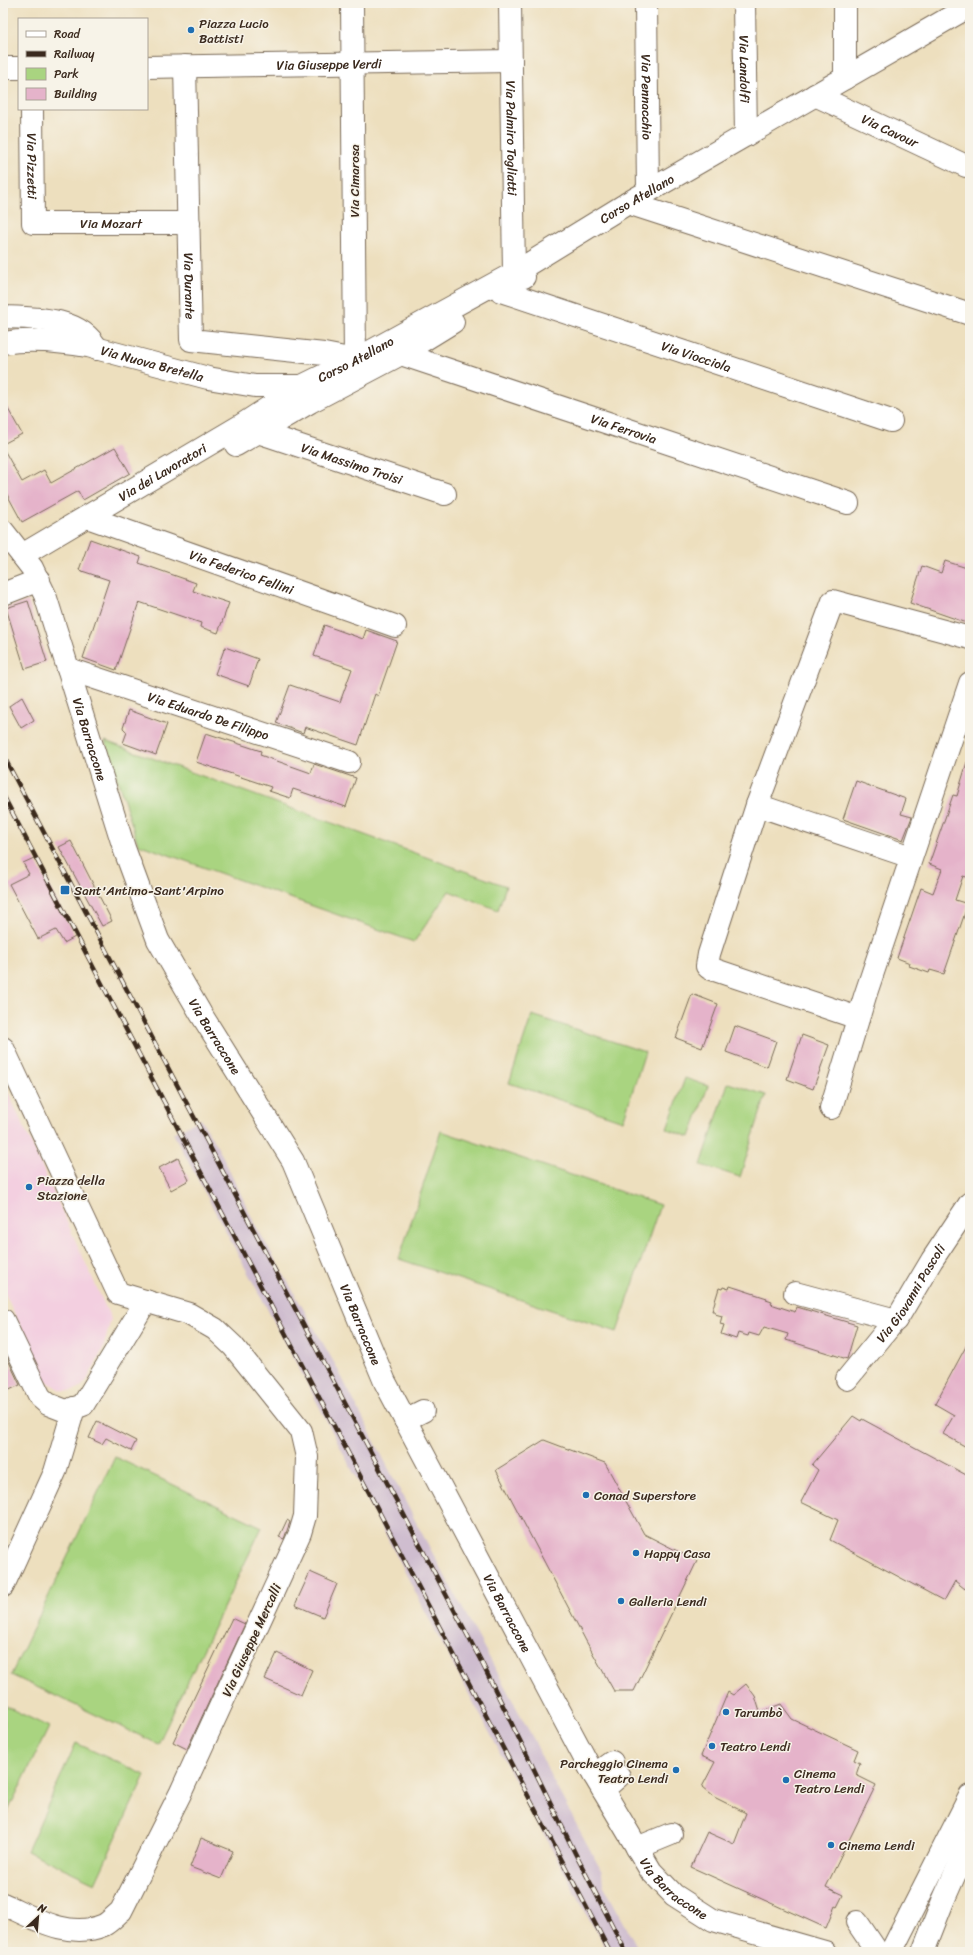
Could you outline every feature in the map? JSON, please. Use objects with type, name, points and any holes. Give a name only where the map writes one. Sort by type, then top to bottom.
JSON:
[{"type":"street","name":"Via Cimarosa","points":[[352,3],[355,360]]},
{"type":"street","name":"Via Palmiro Togliatti","points":[[501,291],[524,279],[520,274],[514,273],[510,3]]},
{"type":"street","name":"Via Pennacchio","points":[[646,3],[648,191]]},
{"type":"street","name":"Via Landolfi","points":[[744,3],[746,135]]},
{"type":"street","points":[[845,3],[845,78]]},
{"type":"street","name":"Corso Atellano","points":[[302,386],[355,360],[514,273],[648,191],[845,78],[959,8]]},
{"type":"street","name":"Via Giuseppe Verdi","points":[[148,67],[511,61]]},
{"type":"street","name":"Via Durante","points":[[185,66],[191,340],[324,354],[355,360]]},
{"type":"street","points":[[3,68],[18,68]]},
{"type":"street","name":"Via Cavour","points":[[814,95],[966,166]]},
{"type":"street","name":"Via Pizzetti","points":[[32,110],[32,223]]},
{"type":"street","points":[[628,203],[970,314]]},
{"type":"street","name":"Via Mozart","points":[[32,223],[189,223]]},
{"type":"street","points":[[170,468],[197,466],[310,402],[401,354],[501,291]]},
{"type":"street","name":"Via Viocciola","points":[[501,291],[891,421]]},
{"type":"street","points":[[3,317],[30,318],[69,325],[86,334],[97,349]]},
{"type":"street","name":"Via Nuova Bretella","points":[[3,343],[22,340],[71,343],[208,378],[255,386],[302,386]]},
{"type":"street","name":"Via Ferrovia","points":[[401,354],[848,503]]},
{"type":"street","name":"Via dei Lavoratori","points":[[11,546],[87,517],[240,426],[302,386]]},
{"type":"street","name":"Via Massimo Troisi","points":[[258,432],[445,494]]},
{"type":"street","name":"Via Federico Fellini","points":[[87,517],[395,626]]},
{"type":"street","name":"Via Barraccone","points":[[11,546],[39,580],[51,613],[124,848],[158,940],[293,1161],[385,1382],[409,1406],[607,1776],[637,1848],[651,1871],[674,1895],[714,1920],[825,1952]]},
{"type":"street","points":[[3,594],[39,580]]},
{"type":"street","points":[[858,1018],[709,968],[707,966],[709,954],[757,805],[833,601],[970,638]]},
{"type":"street","name":"Via Eduardo De Filippo","points":[[68,669],[349,762]]},
{"type":"street","points":[[831,1108],[865,996],[970,683]]},
{"type":"street","points":[[757,805],[911,857]]},
{"type":"street","name":"Via Giuseppe Mercalli","points":[[3,1048],[118,1292],[189,1314],[215,1329],[233,1346],[301,1431],[307,1457],[305,1516],[300,1534],[180,1794],[121,1911],[105,1924],[86,1929],[59,1929],[3,1904]]},
{"type":"street","name":"Via Giovanni Pascoli","points":[[847,1379],[896,1320],[970,1203]]},
{"type":"street","points":[[795,1293],[896,1320]]},
{"type":"street","points":[[3,1320],[40,1397],[48,1404],[66,1411],[83,1405],[146,1301]]},
{"type":"street","points":[[3,1586],[54,1472],[74,1408]]},
{"type":"street","points":[[891,1952],[970,1796]]},
{"type":"street","points":[[637,1848],[671,1834]]},
{"type":"street","points":[[923,1952],[943,1901],[970,1840]]},
{"type":"street","points":[[857,1922],[874,1947],[873,1952]]},
{"type":"shaded area","name":"Piazza della Stazione","points":[[3,1081],[111,1319],[103,1349],[87,1380],[80,1388],[69,1391],[60,1390],[45,1380],[3,1289]]},
{"type":"shaded area","points":[[201,1119],[223,1157],[256,1226],[336,1366],[419,1528],[534,1740],[551,1777],[602,1872],[603,1884],[640,1952],[607,1952],[448,1655],[308,1385],[173,1133]]},
{"type":"green space","points":[[105,741],[506,886],[498,910],[449,891],[414,942],[138,844]]},
{"type":"green space","points":[[532,1015],[645,1052],[623,1121],[509,1083]]},
{"type":"green space","points":[[685,1078],[708,1086],[690,1137],[667,1129]]},
{"type":"green space","points":[[728,1083],[766,1095],[740,1177],[701,1165]]},
{"type":"green space","points":[[441,1131],[660,1205],[617,1332],[399,1259]]},
{"type":"green space","points":[[115,1457],[262,1527],[158,1744],[11,1675]]},
{"type":"green space","points":[[3,1705],[49,1727],[5,1817],[3,1816]]},
{"type":"green space","points":[[76,1743],[145,1775],[95,1883],[27,1851]]},
{"type":"building","points":[[3,400],[22,434],[3,444]]},
{"type":"building","points":[[115,447],[130,473],[83,500],[78,491],[22,522],[3,487],[3,448],[22,482],[44,470],[51,483]]},
{"type":"building","points":[[90,539],[141,557],[139,563],[196,583],[193,591],[229,603],[218,633],[200,627],[201,623],[139,602],[116,670],[83,658],[109,580],[79,570]]},
{"type":"building","points":[[945,561],[970,569],[970,624],[910,603],[922,566],[941,573]]},
{"type":"building","points":[[28,601],[47,662],[25,669],[6,608]]},
{"type":"building","points":[[324,625],[363,639],[366,630],[397,641],[378,696],[375,694],[358,745],[305,727],[303,733],[276,723],[290,685],[340,702],[352,669],[314,656]]},
{"type":"building","points":[[225,647],[258,659],[249,686],[215,674]]},
{"type":"building","points":[[22,697],[34,720],[21,728],[9,706]]},
{"type":"building","points":[[129,710],[167,724],[156,755],[123,743],[127,732],[123,728]]},
{"type":"building","points":[[206,733],[261,751],[260,755],[311,773],[314,764],[356,778],[346,807],[293,789],[290,798],[269,791],[271,787],[196,762]]},
{"type":"building","points":[[967,762],[970,762],[970,878],[963,876],[955,900],[968,904],[944,974],[930,970],[929,973],[909,966],[910,963],[897,958],[921,888],[933,893],[942,869],[929,864],[953,795],[957,796]]},
{"type":"building","points":[[856,781],[906,799],[901,814],[912,817],[903,840],[843,819]]},
{"type":"building","points":[[71,841],[112,921],[102,926],[59,847]]},
{"type":"building","points":[[34,858],[75,937],[64,943],[56,930],[38,939],[9,884],[29,874],[23,863]]},
{"type":"building","points":[[692,994],[718,1004],[702,1048],[676,1038]]},
{"type":"building","points":[[735,1026],[776,1041],[767,1067],[726,1052]]},
{"type":"building","points":[[802,1035],[829,1045],[813,1089],[787,1079]]},
{"type":"building","points":[[178,1158],[189,1180],[171,1190],[159,1168]]},
{"type":"building","points":[[730,1286],[767,1298],[766,1300],[772,1302],[771,1304],[795,1312],[797,1307],[857,1325],[847,1359],[786,1340],[788,1334],[764,1327],[759,1336],[749,1333],[748,1336],[738,1333],[736,1339],[721,1334],[724,1325],[720,1324],[722,1316],[715,1314],[715,1311],[712,1311],[719,1288],[722,1289],[723,1287],[729,1289]]},
{"type":"building","points":[[970,1339],[970,1449],[943,1434],[954,1415],[935,1404]]},
{"type":"building","points":[[3,1349],[20,1385],[3,1393]]},
{"type":"building","points":[[853,1416],[861,1421],[862,1419],[970,1477],[970,1580],[965,1589],[955,1581],[944,1601],[830,1540],[838,1520],[801,1502],[818,1470],[812,1465]]},
{"type":"building","points":[[97,1421],[136,1441],[131,1451],[106,1438],[102,1444],[89,1438]]},
{"type":"building","name":"Galleria Lendi","points":[[544,1440],[605,1463],[644,1534],[697,1561],[634,1691],[614,1691],[496,1470]]},
{"type":"building","points":[[287,1520],[290,1522],[284,1539],[279,1537]]},
{"type":"building","points":[[310,1572],[337,1584],[323,1617],[295,1605]]},
{"type":"building","points":[[232,1618],[245,1624],[187,1749],[173,1742]]},
{"type":"building","points":[[277,1653],[312,1670],[301,1695],[265,1679]]},
{"type":"building","name":"Cinema Teatro Lendi","points":[[746,1684],[755,1696],[760,1712],[781,1704],[792,1719],[858,1750],[854,1760],[860,1763],[856,1775],[876,1785],[826,1887],[843,1895],[837,1907],[835,1906],[826,1928],[691,1867],[707,1832],[734,1844],[746,1813],[714,1797],[702,1787],[715,1762],[701,1756],[728,1692],[733,1695]]},
{"type":"building","points":[[201,1838],[233,1851],[221,1879],[190,1867]]},
{"type":"railway","points":[[3,755],[480,1659],[575,1853],[626,1952]]},
{"type":"railway","points":[[3,795],[610,1952]]},
{"type":"place","name":"Piazza Lucio Battisti","points":[[191,30]]},
{"type":"place","name":"Sant'Antimo-Sant'Arpino","points":[[65,890]]},
{"type":"place","name":"Piazza della Stazione","points":[[29,1187]]},
{"type":"place","name":"Conad Superstore","points":[[586,1495]]},
{"type":"place","name":"Happy Casa","points":[[636,1553]]},
{"type":"place","name":"Galleria Lendi","points":[[621,1601]]},
{"type":"place","name":"Tarumbò","points":[[726,1712]]},
{"type":"place","name":"Teatro Lendi","points":[[712,1746]]},
{"type":"place","name":"Parcheggio Cinema Teatro Lendi","points":[[676,1770]]},
{"type":"place","name":"Cinema Teatro Lendi","points":[[786,1780]]},
{"type":"place","name":"Cinema Lendi","points":[[831,1845]]}]
